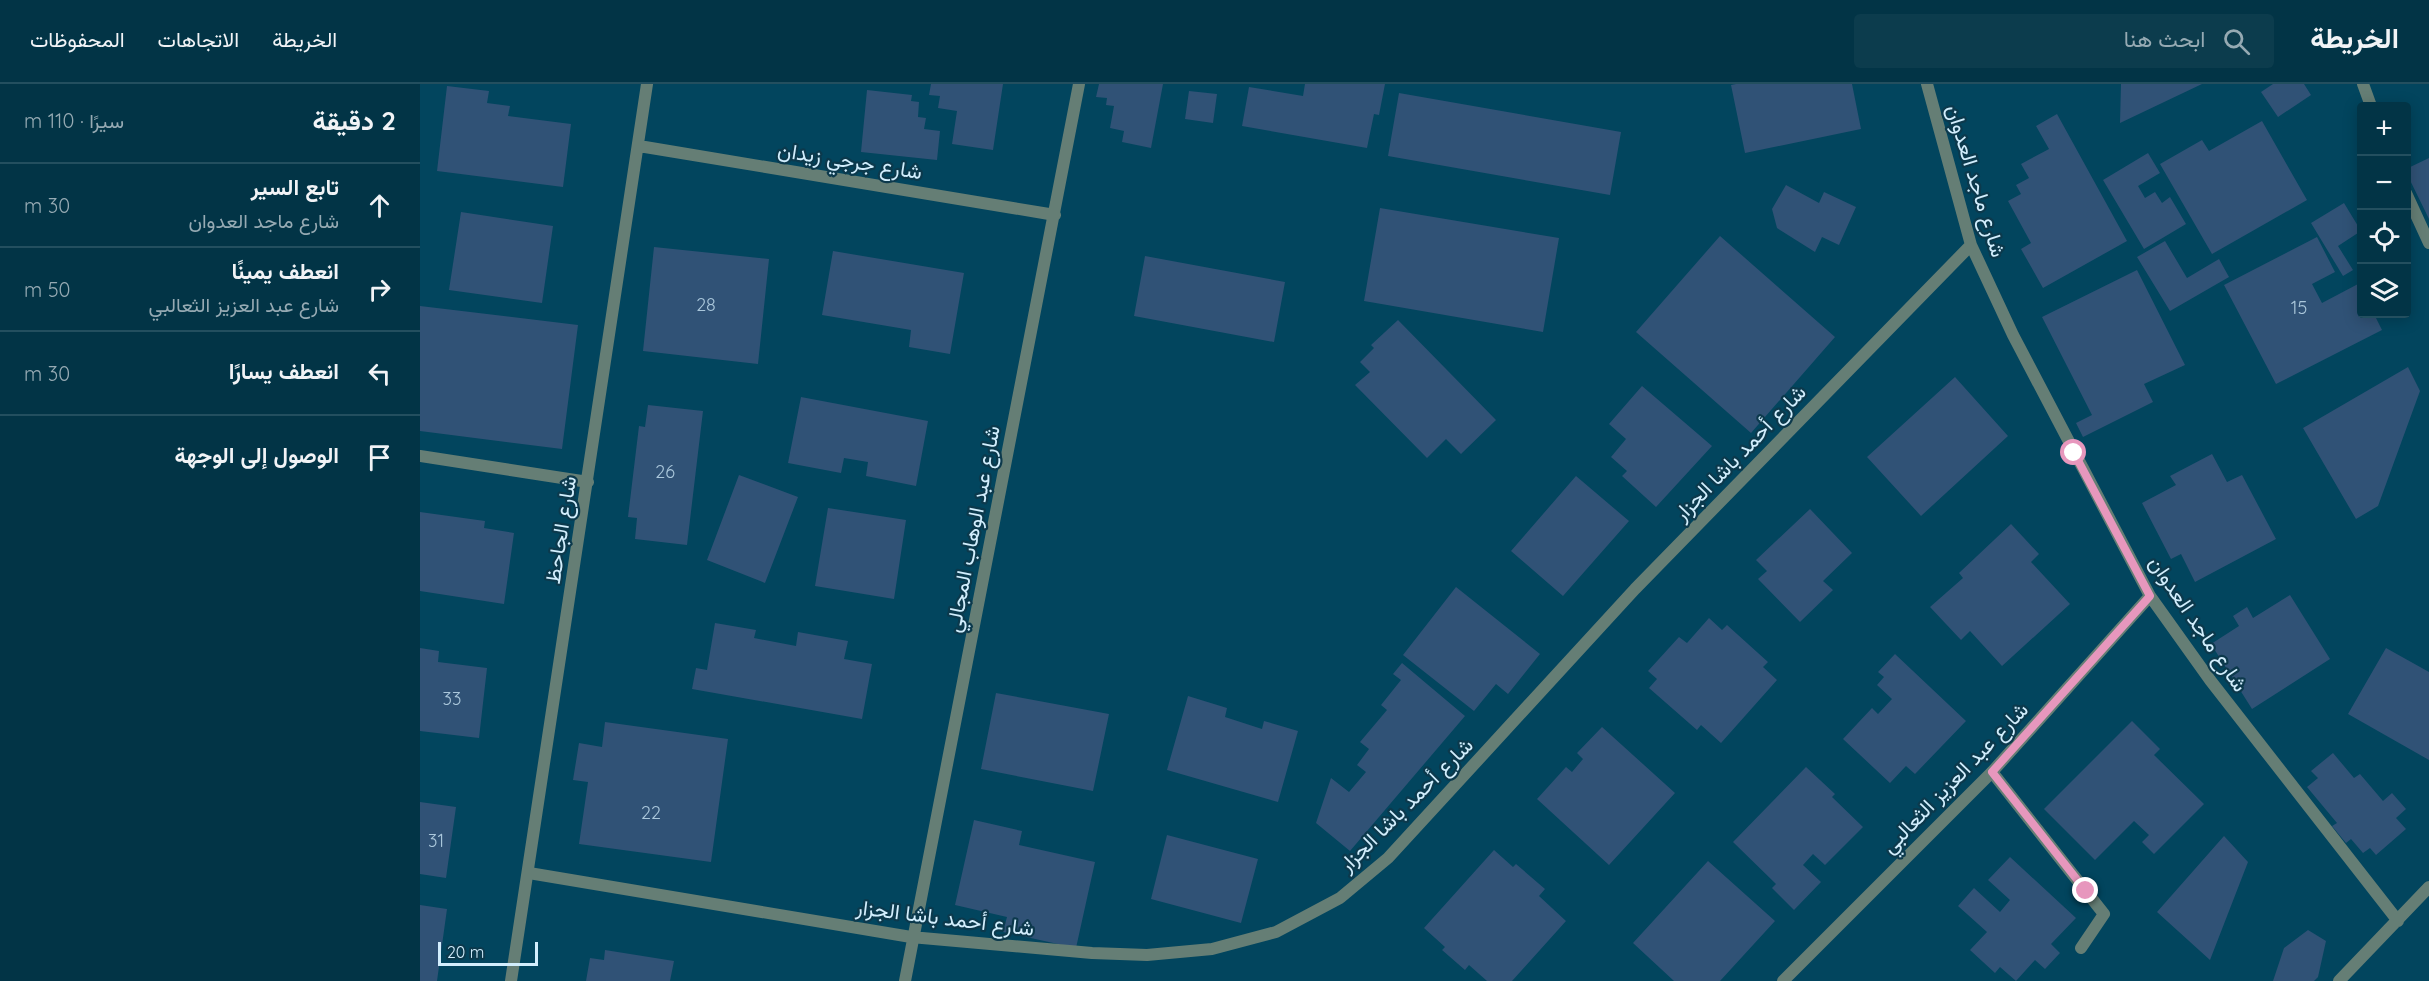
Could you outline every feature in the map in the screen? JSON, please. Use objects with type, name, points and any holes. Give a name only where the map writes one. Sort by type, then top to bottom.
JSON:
[{"type":"street","name":"شارع الجاحظ","points":[[511,981],[530,873],[647,84]]},
{"type":"street","name":"شارع عبد الوهاب المجالي","points":[[905,981],[911,937],[1079,84]]},
{"type":"street","name":"شارع ماجد العدوان","points":[[1927,84],[1971,244],[2013,335],[2150,596],[2210,680],[2398,921]]},
{"type":"street","points":[[2363,84],[2370,102]]},
{"type":"street","name":"شارع جرجي زيدان","points":[[639,146],[1055,215]]},
{"type":"street","points":[[2411,204],[2429,243]]},
{"type":"street","name":"شارع أحمد باشا الجزار","points":[[530,873],[911,937],[1092,953],[1147,955],[1212,949],[1276,932],[1340,898],[1388,858],[1635,589],[1971,244]]},
{"type":"street","points":[[420,456],[588,482]]},
{"type":"street","name":"شارع عبد العزيز الثعالبي","points":[[1783,981],[1992,772],[2150,596]]},
{"type":"street","points":[[1992,772],[2103,914],[2081,948]]},
{"type":"street","points":[[2339,981],[2429,887]]},
{"type":"building","points":[[931,84],[1003,84],[993,150],[952,144],[957,111],[938,108],[940,96],[929,95]]},
{"type":"building","points":[[1099,84],[1163,84],[1151,148],[1122,142],[1124,131],[1110,128],[1114,106],[1106,105],[1107,98],[1096,97]]},
{"type":"building","points":[[1305,84],[1385,84],[1379,115],[1374,114],[1367,148],[1242,126],[1249,87],[1303,96]]},
{"type":"building","points":[[1852,84],[1861,129],[1745,153],[1731,85]]},
{"type":"building","points":[[2121,84],[2202,84],[2120,123]]},
{"type":"building","points":[[2273,84],[2304,84],[2311,95],[2278,117],[2261,92]]},
{"type":"building","points":[[447,86],[489,91],[487,103],[510,106],[508,116],[571,124],[563,187],[437,171]]},
{"type":"building","points":[[867,90],[912,95],[911,101],[919,102],[918,117],[926,118],[924,129],[940,131],[937,160],[861,152]]},
{"type":"building","points":[[1189,91],[1217,94],[1213,123],[1185,119]]},
{"type":"building","points":[[1399,93],[1621,132],[1610,195],[1388,156]]},
{"type":"building","points":[[2057,114],[2127,241],[2043,288],[2021,249],[2031,243],[2008,201],[2021,194],[2016,185],[2029,178],[2021,164],[2049,149],[2036,126]]},
{"type":"building","points":[[2262,121],[2307,200],[2212,254],[2160,164],[2202,140],[2209,151]]},
{"type":"building","points":[[2148,153],[2160,173],[2138,186],[2145,198],[2155,192],[2162,203],[2170,197],[2186,224],[2144,249],[2103,180]]},
{"type":"building","points":[[2429,158],[2429,219],[2411,182],[2411,167]]},
{"type":"building","points":[[1786,185],[1819,203],[1824,192],[1856,207],[1839,245],[1822,237],[1815,252],[1777,228],[1772,209]]},
{"type":"building","points":[[2344,203],[2357,224],[2357,234],[2338,246],[2353,270],[2343,276],[2311,223]]},
{"type":"building","points":[[1380,208],[1559,238],[1543,332],[1364,301]]},
{"type":"building","points":[[461,212],[553,226],[542,303],[449,290]]},
{"type":"building","points":[[1720,236],[1835,337],[1751,433],[1636,332]]},
{"type":"building","points":[[2317,237],[2335,272],[2312,284],[2322,303],[2357,285],[2357,318],[2376,318],[2382,330],[2276,384],[2224,285]]},
{"type":"building","points":[[2165,241],[2187,278],[2219,259],[2229,277],[2170,311],[2137,257]]},
{"type":"building","points":[[654,247],[769,259],[758,364],[643,351]]},
{"type":"building","points":[[833,251],[964,273],[950,354],[909,347],[911,330],[822,315]]},
{"type":"building","points":[[1145,256],[1285,282],[1274,342],[1134,316]]},
{"type":"building","points":[[2137,270],[2185,365],[2144,384],[2153,402],[2083,437],[2076,423],[2092,415],[2042,317]]},
{"type":"building","points":[[420,306],[578,325],[562,449],[420,431]]},
{"type":"building","points":[[1398,320],[1496,420],[1461,454],[1446,439],[1427,458],[1355,385],[1370,372],[1360,362],[1374,348],[1371,345]]},
{"type":"building","points":[[2408,367],[2420,391],[2378,506],[2356,519],[2303,428]]},
{"type":"building","points":[[1955,377],[2008,436],[1921,516],[1867,457]]},
{"type":"building","points":[[1642,386],[1712,446],[1656,507],[1622,476],[1627,471],[1611,457],[1626,439],[1609,424]]},
{"type":"building","points":[[801,397],[928,421],[916,486],[866,476],[868,462],[844,458],[841,473],[788,463]]},
{"type":"building","points":[[648,405],[703,411],[687,545],[635,539],[637,518],[628,517],[639,426],[645,427]]},
{"type":"building","points":[[2212,454],[2227,482],[2242,475],[2276,539],[2195,582],[2181,554],[2171,559],[2142,503],[2176,485],[2170,476]]},
{"type":"building","points":[[739,475],[798,497],[765,583],[707,560]]},
{"type":"building","points":[[1576,476],[1629,521],[1563,596],[1511,551]]},
{"type":"building","points":[[828,508],[906,520],[894,599],[815,586]]},
{"type":"building","points":[[1810,509],[1852,553],[1823,581],[1833,590],[1800,622],[1758,579],[1767,571],[1756,560]]},
{"type":"building","points":[[420,512],[485,521],[484,528],[514,533],[504,604],[420,591]]},
{"type":"building","points":[[2011,524],[2039,554],[2031,562],[2070,604],[2002,666],[1970,631],[1961,640],[1930,607],[1963,578],[1959,573]]},
{"type":"building","points":[[1456,587],[1540,654],[1508,694],[1496,684],[1474,711],[1403,655]]},
{"type":"building","points":[[2290,595],[2330,659],[2252,709],[2211,644],[2239,626],[2233,616],[2247,607],[2253,618]]},
{"type":"building","points":[[1709,618],[1722,630],[1727,625],[1768,662],[1763,667],[1777,680],[1721,743],[1701,725],[1697,730],[1649,688],[1657,679],[1648,671],[1679,637],[1687,643]]},
{"type":"building","points":[[715,623],[756,630],[754,638],[796,646],[798,632],[848,641],[844,659],[872,664],[862,719],[692,689],[696,668],[707,670]]},
{"type":"building","points":[[420,648],[439,651],[438,662],[487,668],[479,738],[420,731]]},
{"type":"building","points":[[2386,648],[2429,672],[2429,760],[2348,714]]},
{"type":"building","points":[[1895,654],[1966,721],[1915,774],[1906,766],[1890,783],[1843,739],[1872,708],[1878,714],[1892,699],[1877,685],[1884,677],[1878,672]]},
{"type":"building","points":[[1402,663],[1465,716],[1350,851],[1316,823],[1331,778],[1349,792],[1366,772],[1357,765],[1369,749],[1360,742],[1387,710],[1381,705],[1401,680],[1393,674]]},
{"type":"building","points":[[996,693],[1109,714],[1093,791],[981,769]]},
{"type":"building","points":[[1188,696],[1227,708],[1225,717],[1262,729],[1264,721],[1298,731],[1278,802],[1167,770]]},
{"type":"building","points":[[2132,721],[2160,749],[2154,755],[2204,804],[2154,854],[2142,842],[2149,835],[2134,821],[2095,860],[2044,809]]},
{"type":"building","points":[[605,722],[728,739],[711,862],[579,844],[588,782],[573,780],[579,743],[602,747]]},
{"type":"building","points":[[1602,727],[1675,793],[1609,865],[1537,799],[1566,767],[1572,772],[1583,759],[1577,753]]},
{"type":"building","points":[[2333,753],[2354,778],[2360,774],[2383,801],[2392,793],[2406,809],[2396,818],[2406,829],[2376,855],[2370,848],[2363,853],[2351,839],[2346,843],[2332,826],[2337,823],[2307,787],[2318,778],[2311,771]]},
{"type":"building","points":[[1806,767],[1835,794],[1832,797],[1863,827],[1825,865],[1813,854],[1803,865],[1821,882],[1794,910],[1772,888],[1776,884],[1733,842]]},
{"type":"building","points":[[420,802],[456,807],[446,878],[420,874]]},
{"type":"building","points":[[974,820],[1022,831],[1019,845],[1095,862],[1076,948],[1003,932],[1007,917],[955,905]]},
{"type":"building","points":[[1167,835],[1258,859],[1241,923],[1151,899]]},
{"type":"building","points":[[2224,836],[2248,862],[2210,960],[2157,912]]},
{"type":"building","points":[[1494,850],[1513,867],[1516,864],[1545,889],[1539,896],[1566,921],[1512,981],[1487,981],[1469,965],[1465,970],[1442,950],[1445,947],[1424,928]]},
{"type":"building","points":[[2010,857],[2076,918],[2051,944],[2060,953],[2045,969],[2035,960],[2016,981],[2000,967],[1995,973],[1970,950],[1987,932],[1958,906],[1974,888],[2000,912],[2010,900],[1988,880]]},
{"type":"building","points":[[1708,861],[1775,921],[1720,981],[1674,981],[1633,943]]},
{"type":"building","points":[[420,905],[447,909],[437,981],[420,981]]},
{"type":"building","points":[[2308,930],[2326,941],[2318,977],[2314,981],[2273,981],[2284,948]]},
{"type":"building","points":[[605,950],[674,961],[670,981],[586,981],[590,958],[604,960]]},
{"type":"route","points":[[2074,453],[2150,596],[1992,772],[2086,891]]}]
